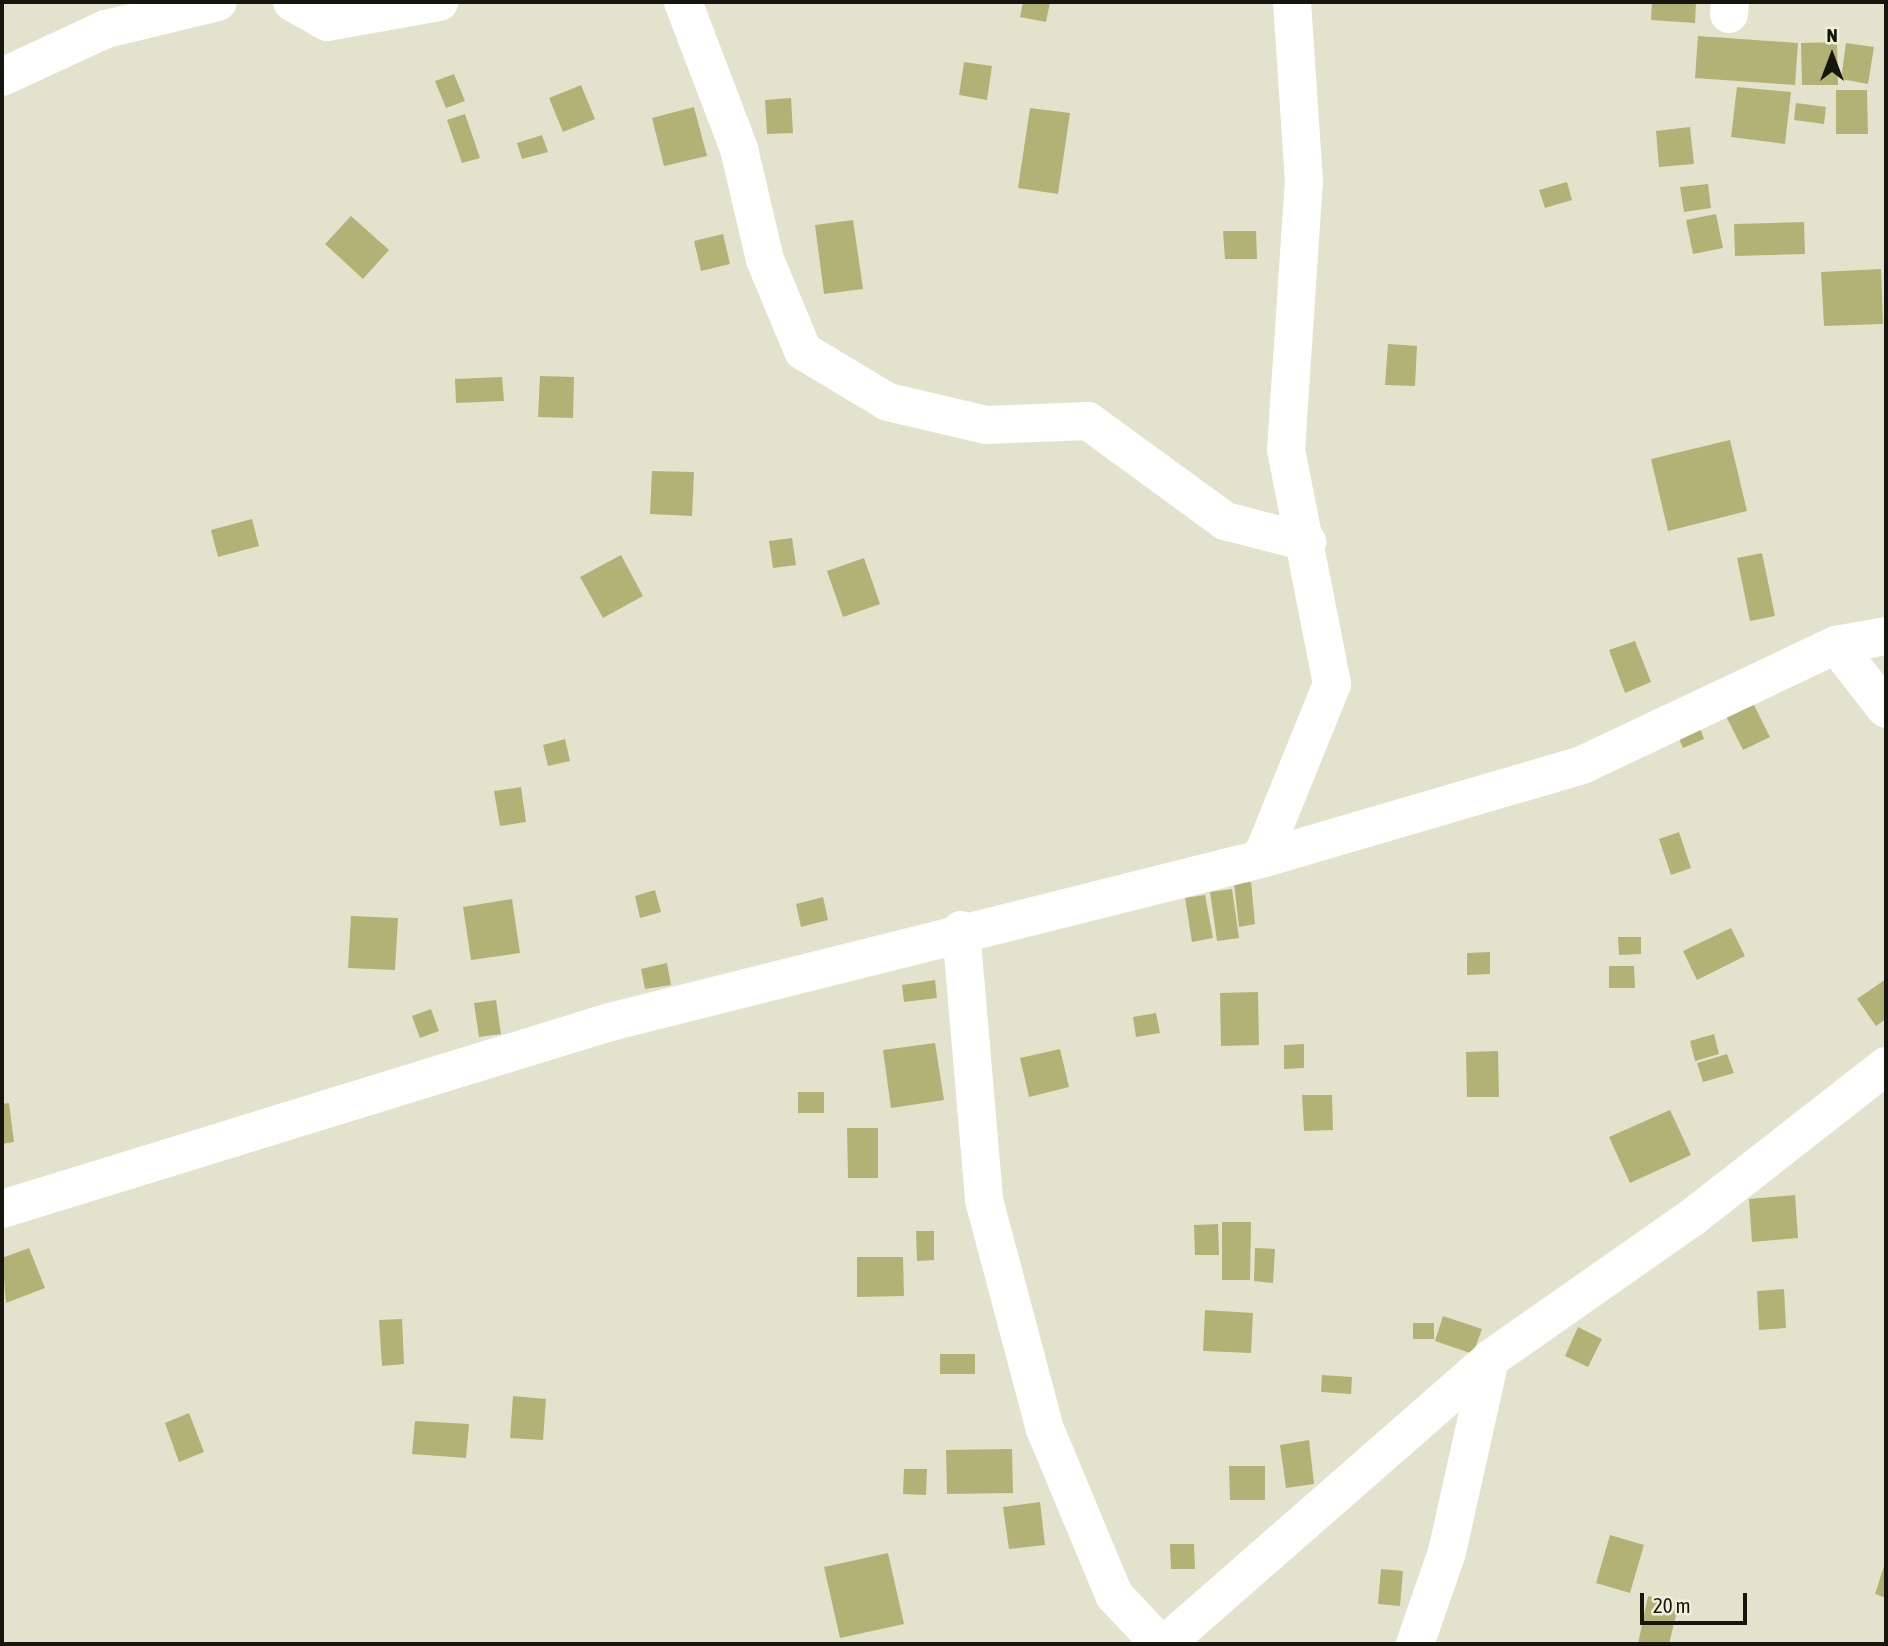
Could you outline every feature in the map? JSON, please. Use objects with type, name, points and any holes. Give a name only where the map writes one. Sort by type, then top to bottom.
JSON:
[{"type":"street","points":[[2,77],[106,29],[218,2]]},
{"type":"street","points":[[292,2],[327,22],[439,2]]},
{"type":"street","points":[[683,2],[740,149],[765,260],[803,351],[888,402],[986,425],[1088,421],[1224,521],[1307,542]]},
{"type":"street","points":[[1261,859],[1332,684],[1307,542],[1286,450],[1304,182],[1292,2]]},
{"type":"street","points":[[2,1209],[610,1022],[961,930],[1261,859],[1582,765],[1836,645],[1886,636]]},
{"type":"street","points":[[1836,645],[1886,709]]},
{"type":"street","points":[[961,930],[984,1200],[1045,1429],[1114,1595],[1162,1644],[1490,1359],[1705,1208],[1886,1066]]},
{"type":"street","points":[[1415,1644],[1447,1552],[1490,1359]]},
{"type":"building","points":[[1023,2],[1050,2],[1046,22],[1020,17]]},
{"type":"building","points":[[1652,2],[1696,2],[1695,23],[1651,20]]},
{"type":"building","points":[[1698,36],[1798,43],[1795,85],[1695,78]]},
{"type":"building","points":[[1837,42],[1838,85],[1802,85],[1801,43]]},
{"type":"building","points":[[1846,43],[1874,47],[1868,84],[1841,79]]},
{"type":"building","points":[[964,62],[992,66],[987,100],[959,95]]},
{"type":"building","points":[[454,74],[465,101],[446,108],[435,81]]},
{"type":"building","points":[[581,85],[595,119],[563,132],[549,98]]},
{"type":"building","points":[[1737,87],[1791,92],[1785,144],[1731,137]]},
{"type":"building","points":[[1836,90],[1867,90],[1868,134],[1836,134]]},
{"type":"building","points":[[791,98],[793,133],[767,134],[765,100]]},
{"type":"building","points":[[1796,103],[1826,107],[1824,124],[1794,120]]},
{"type":"building","points":[[694,107],[707,156],[664,166],[652,118]]},
{"type":"building","points":[[1030,108],[1070,113],[1058,194],[1018,188]]},
{"type":"building","points":[[465,114],[480,158],[462,163],[447,120]]},
{"type":"building","points":[[1690,127],[1694,164],[1659,167],[1656,131]]},
{"type":"building","points":[[542,135],[548,152],[522,159],[517,143]]},
{"type":"building","points":[[1567,182],[1572,200],[1545,208],[1539,190]]},
{"type":"building","points":[[1708,184],[1711,208],[1684,212],[1680,187]]},
{"type":"building","points":[[1716,214],[1723,248],[1693,254],[1686,220]]},
{"type":"building","points":[[351,216],[389,250],[363,279],[325,244]]},
{"type":"building","points":[[853,220],[863,289],[824,294],[815,225]]},
{"type":"building","points":[[1804,222],[1805,254],[1735,256],[1734,224]]},
{"type":"building","points":[[1223,231],[1256,231],[1257,259],[1225,259]]},
{"type":"building","points":[[723,234],[730,264],[701,271],[694,241]]},
{"type":"building","points":[[1881,269],[1883,324],[1824,326],[1821,272]]},
{"type":"building","points":[[1388,344],[1417,346],[1415,386],[1385,385]]},
{"type":"building","points":[[540,376],[574,377],[573,418],[538,417]]},
{"type":"building","points":[[502,377],[504,401],[456,403],[455,379]]},
{"type":"building","points":[[1730,440],[1747,511],[1668,531],[1651,459]]},
{"type":"building","points":[[652,471],[694,472],[692,516],[650,514]]},
{"type":"building","points":[[252,519],[259,546],[218,557],[211,530]]},
{"type":"building","points":[[792,538],[796,565],[773,568],[769,541]]},
{"type":"building","points":[[1762,553],[1775,616],[1750,621],[1737,558]]},
{"type":"building","points":[[621,555],[643,596],[603,618],[580,577]]},
{"type":"building","points":[[864,558],[880,604],[843,617],[827,571]]},
{"type":"building","points":[[1635,641],[1651,682],[1625,693],[1609,650]]},
{"type":"building","points":[[1750,697],[1770,737],[1743,750],[1723,710]]},
{"type":"building","points":[[1698,723],[1704,739],[1683,748],[1676,731]]},
{"type":"building","points":[[565,739],[570,761],[548,766],[543,745]]},
{"type":"building","points":[[521,787],[526,822],[500,826],[494,791]]},
{"type":"building","points":[[1679,832],[1691,868],[1671,875],[1659,839]]},
{"type":"building","points":[[1251,882],[1255,924],[1239,927],[1234,883]]},
{"type":"building","points":[[1232,889],[1239,938],[1217,941],[1210,892]]},
{"type":"building","points":[[655,890],[661,912],[640,918],[635,896]]},
{"type":"building","points":[[1205,895],[1213,938],[1192,942],[1185,898]]},
{"type":"building","points":[[823,897],[828,920],[801,927],[796,904]]},
{"type":"building","points":[[512,899],[520,953],[471,960],[463,907]]},
{"type":"building","points":[[351,916],[398,918],[395,970],[348,968]]},
{"type":"building","points":[[1731,928],[1745,956],[1697,980],[1683,951]]},
{"type":"building","points":[[1618,937],[1641,937],[1641,954],[1619,955]]},
{"type":"building","points":[[1490,952],[1490,974],[1467,975],[1467,953]]},
{"type":"building","points":[[667,963],[671,985],[645,989],[641,969]]},
{"type":"building","points":[[1609,966],[1634,966],[1635,988],[1609,988]]},
{"type":"building","points":[[1886,979],[1886,1019],[1876,1026],[1857,999]]},
{"type":"building","points":[[935,980],[937,998],[904,1002],[902,985]]},
{"type":"building","points":[[1258,992],[1259,1045],[1221,1046],[1220,993]]},
{"type":"building","points":[[496,1000],[501,1034],[479,1037],[474,1003]]},
{"type":"building","points":[[431,1009],[439,1031],[420,1038],[412,1016]]},
{"type":"building","points":[[1156,1013],[1160,1033],[1136,1037],[1133,1017]]},
{"type":"building","points":[[1714,1034],[1719,1054],[1695,1061],[1690,1041]]},
{"type":"building","points":[[935,1043],[944,1100],[891,1108],[883,1050]]},
{"type":"building","points":[[1304,1044],[1304,1068],[1284,1069],[1284,1045]]},
{"type":"building","points":[[1060,1049],[1069,1087],[1029,1097],[1020,1058]]},
{"type":"building","points":[[1498,1051],[1499,1097],[1467,1097],[1466,1052]]},
{"type":"building","points":[[1727,1054],[1734,1073],[1703,1082],[1697,1063]]},
{"type":"building","points":[[798,1092],[824,1092],[824,1113],[798,1113]]},
{"type":"building","points":[[1302,1095],[1332,1095],[1333,1130],[1304,1131]]},
{"type":"building","points":[[9,1103],[14,1142],[2,1144],[2,1104]]},
{"type":"building","points":[[1670,1110],[1691,1155],[1630,1183],[1609,1137]]},
{"type":"building","points":[[847,1128],[878,1128],[878,1178],[848,1178]]},
{"type":"building","points":[[1795,1195],[1798,1238],[1752,1242],[1749,1199]]},
{"type":"building","points":[[1222,1222],[1251,1222],[1250,1280],[1222,1280]]},
{"type":"building","points":[[1218,1224],[1219,1255],[1195,1255],[1194,1225]]},
{"type":"building","points":[[916,1231],[934,1231],[934,1260],[917,1261]]},
{"type":"building","points":[[29,1248],[45,1288],[6,1303],[2,1258]]},
{"type":"building","points":[[1255,1248],[1275,1249],[1273,1283],[1254,1281]]},
{"type":"building","points":[[857,1257],[903,1257],[904,1296],[857,1297]]},
{"type":"building","points":[[1784,1289],[1786,1328],[1759,1330],[1757,1291]]},
{"type":"building","points":[[1205,1310],[1253,1313],[1251,1353],[1203,1351]]},
{"type":"building","points":[[1443,1316],[1482,1329],[1473,1354],[1435,1341]]},
{"type":"building","points":[[402,1319],[404,1364],[382,1366],[379,1320]]},
{"type":"building","points":[[1413,1323],[1434,1323],[1434,1339],[1413,1339]]},
{"type":"building","points":[[1578,1327],[1602,1339],[1588,1367],[1565,1356]]},
{"type":"building","points":[[940,1354],[975,1354],[975,1374],[940,1374]]},
{"type":"building","points":[[1322,1375],[1352,1377],[1351,1394],[1321,1392]]},
{"type":"building","points":[[513,1396],[546,1399],[543,1440],[510,1438]]},
{"type":"building","points":[[189,1413],[204,1452],[179,1462],[165,1423]]},
{"type":"building","points":[[415,1421],[469,1424],[466,1458],[412,1454]]},
{"type":"building","points":[[1309,1440],[1314,1484],[1286,1488],[1280,1445]]},
{"type":"building","points":[[1012,1449],[1013,1493],[947,1494],[946,1450]]},
{"type":"building","points":[[1229,1466],[1265,1466],[1265,1500],[1230,1500]]},
{"type":"building","points":[[904,1469],[927,1469],[926,1495],[903,1494]]},
{"type":"building","points":[[1040,1502],[1045,1545],[1009,1549],[1003,1507]]},
{"type":"building","points":[[1610,1535],[1644,1545],[1630,1593],[1596,1583]]},
{"type":"building","points":[[1170,1544],[1194,1544],[1195,1569],[1171,1569]]},
{"type":"building","points":[[888,1553],[904,1624],[840,1638],[824,1567]]},
{"type":"building","points":[[1886,1560],[1886,1598],[1875,1594]]},
{"type":"building","points":[[1381,1569],[1403,1571],[1400,1606],[1378,1604]]},
{"type":"building","points":[[1648,1596],[1679,1603],[1669,1644],[1638,1644]]}]
